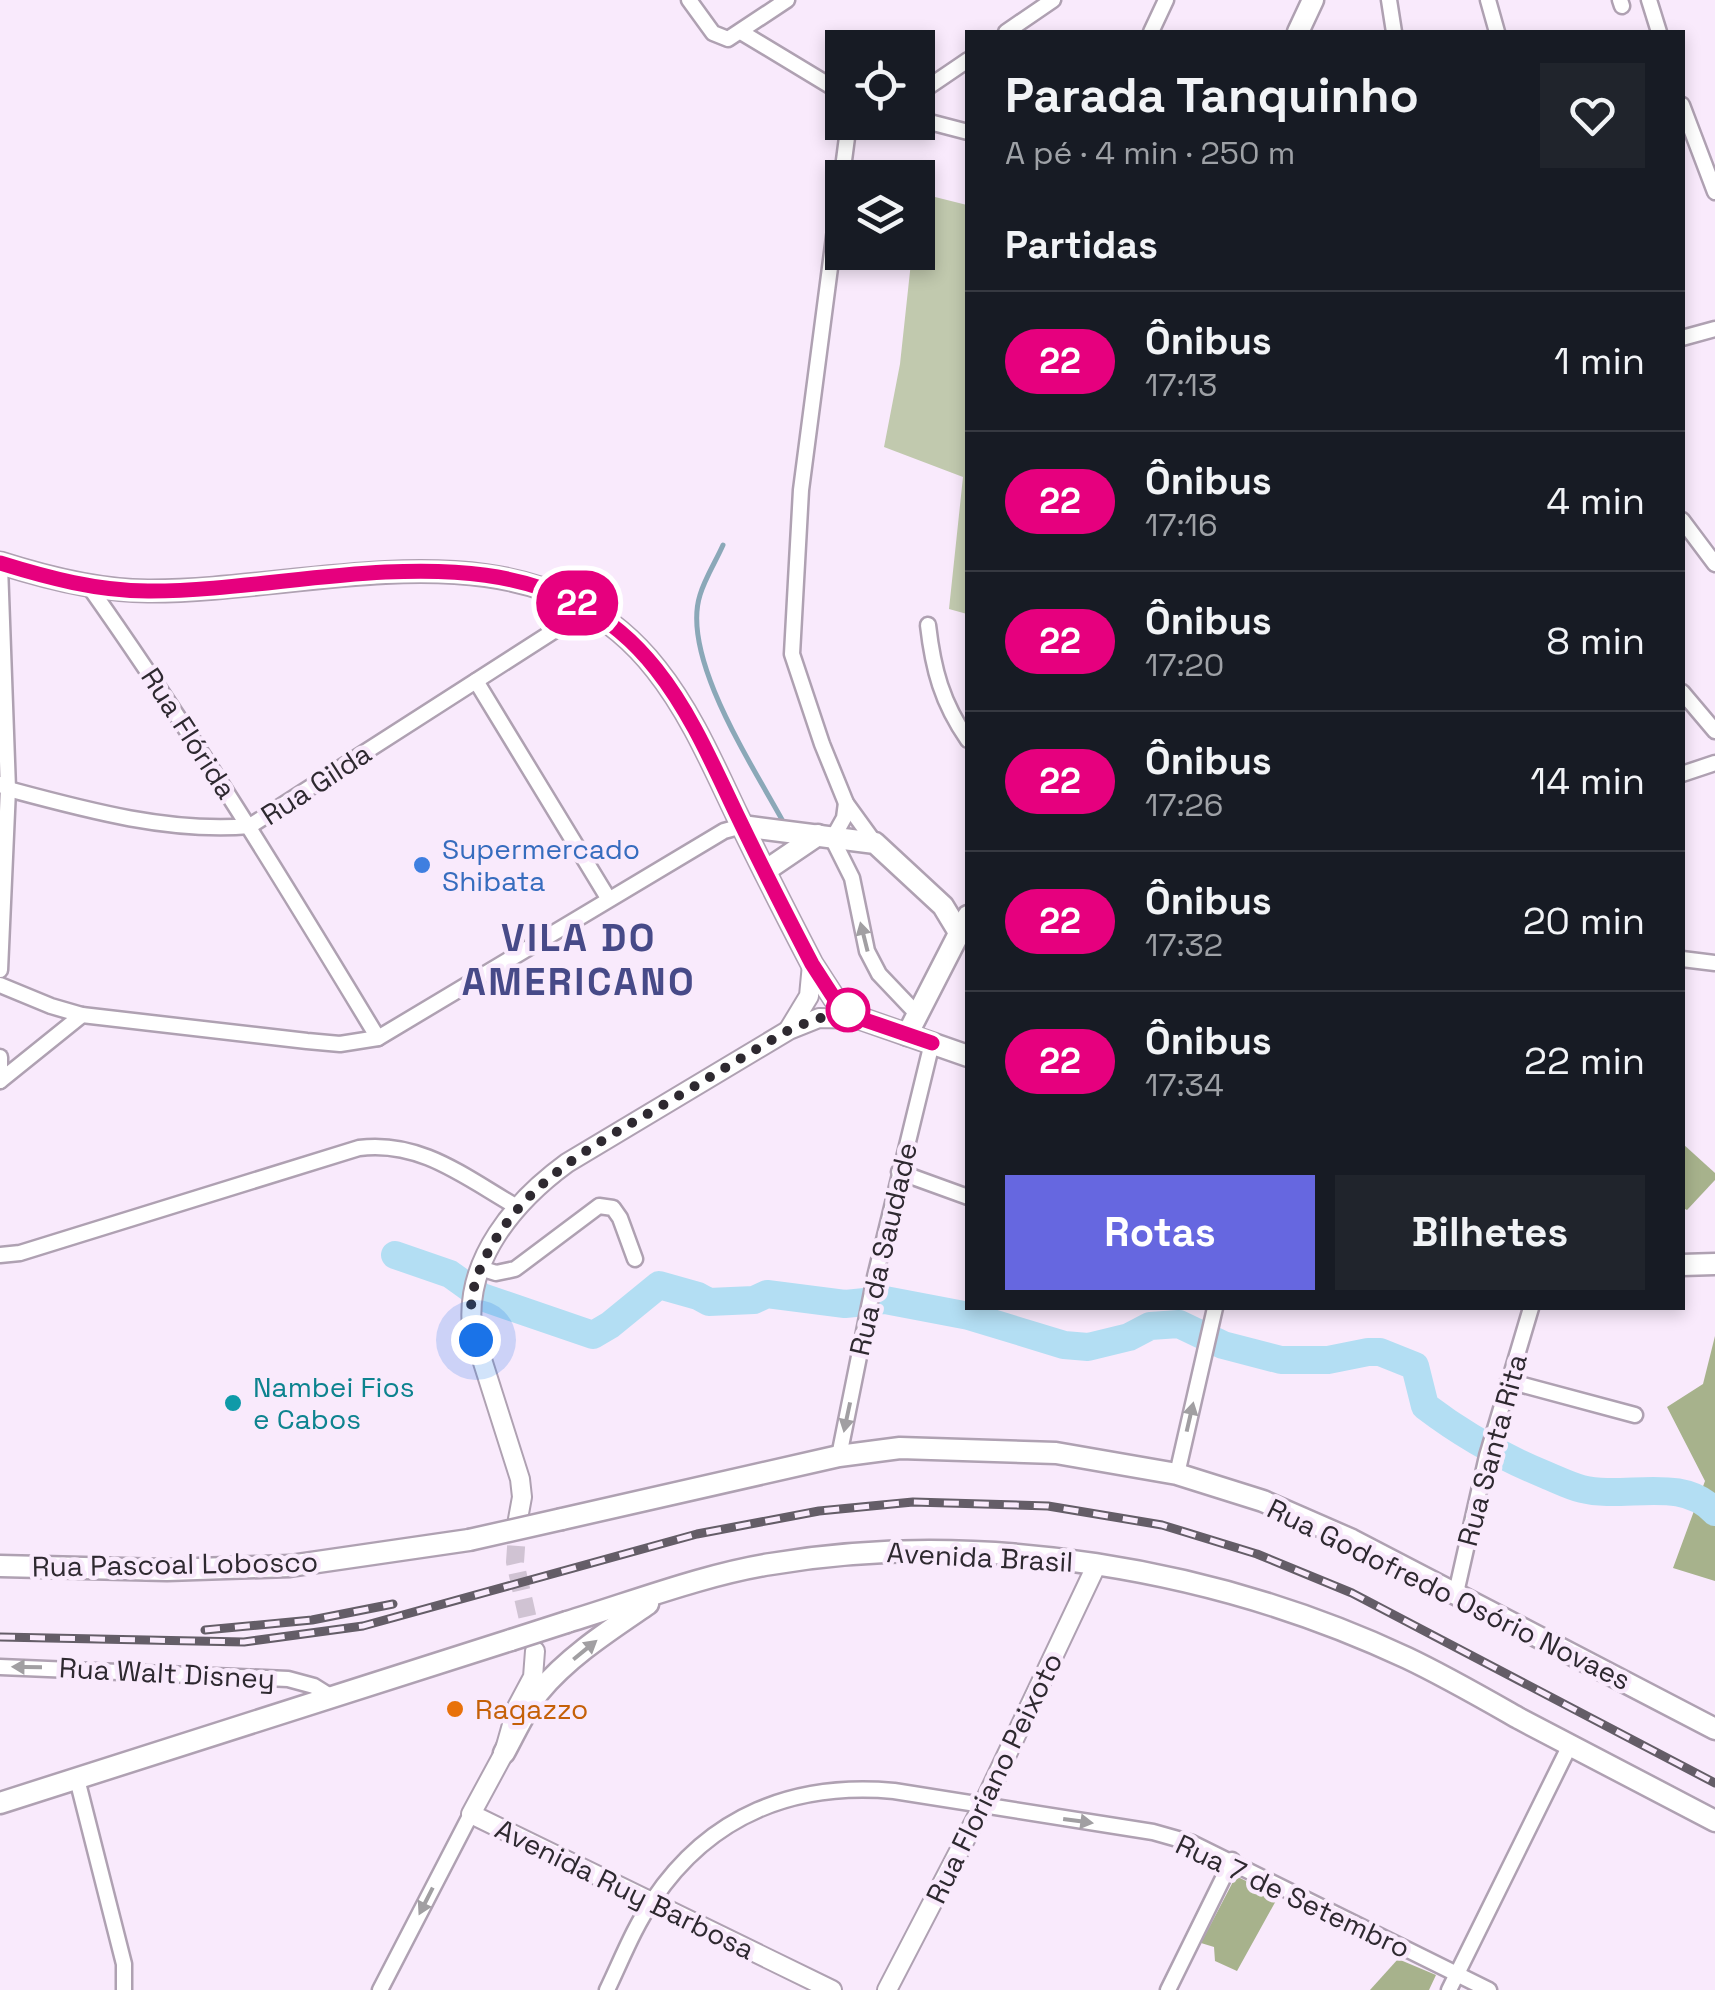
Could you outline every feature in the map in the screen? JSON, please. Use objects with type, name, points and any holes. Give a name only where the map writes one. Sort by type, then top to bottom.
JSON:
[{"type":"main road","points":[[1299,30],[1313,0]]},
{"type":"main road","points":[[0,564],[88,586],[144,592],[456,571],[521,580],[588,608],[634,644],[674,694],[698,734],[812,964],[834,998],[862,1019],[965,1055]]},
{"type":"main road","points":[[742,826],[875,843],[964,925],[907,1035]]},
{"type":"main road","points":[[765,870],[826,836]]},
{"type":"main road","points":[[943,906],[965,905]]},
{"type":"main road","points":[[1685,1265],[1715,1264]]},
{"type":"main road","name":"Rua Godofredo Osório Novaes","points":[[469,1540],[839,1456],[900,1448],[1056,1452],[1176,1474],[1263,1501],[1352,1540],[1715,1729]]},
{"type":"main road","name":"Rua Pascoal Lobosco","points":[[0,1566],[167,1570],[290,1566],[469,1540]]},
{"type":"main road","name":"Avenida Brasil","points":[[0,1804],[247,1727],[330,1696],[768,1564],[871,1552],[961,1551],[1038,1555],[1098,1564],[1263,1602],[1406,1658],[1715,1821]]},
{"type":"main road","points":[[504,1753],[538,1694],[552,1679],[579,1653],[666,1592]]},
{"type":"street","points":[[689,0],[702,20],[728,39],[787,0]]},
{"type":"street","points":[[1009,30],[1053,0]]},
{"type":"street","points":[[1152,30],[1166,0]]},
{"type":"street","points":[[1389,0],[1394,30]]},
{"type":"street","points":[[1488,0],[1496,30]]},
{"type":"street","points":[[1649,0],[1658,30]]},
{"type":"street","points":[[741,32],[825,83]]},
{"type":"street","points":[[935,82],[965,62]]},
{"type":"street","points":[[1685,113],[1715,192]]},
{"type":"street","points":[[935,123],[965,131]]},
{"type":"street","points":[[847,140],[801,490],[792,654],[846,802],[875,843]]},
{"type":"street","points":[[1685,337],[1715,329]]},
{"type":"street","points":[[1685,524],[1715,564]]},
{"type":"street","points":[[0,564],[4,786],[0,970]]},
{"type":"street","name":"Rua Flórida","points":[[88,586],[169,700],[250,826],[378,1038]]},
{"type":"street","name":"Rua Gilda","points":[[4,786],[72,806],[183,824],[250,826],[588,608]]},
{"type":"street","points":[[928,624],[934,670],[944,700],[965,735]]},
{"type":"street","points":[[476,681],[608,898]]},
{"type":"street","points":[[1685,696],[1715,731]]},
{"type":"street","points":[[1685,773],[1715,763]]},
{"type":"street","points":[[846,802],[844,818],[826,836],[852,878],[867,951],[879,974],[918,1015]]},
{"type":"street","points":[[0,984],[82,1015],[308,1042],[340,1044],[378,1038],[608,898],[724,831],[742,826]]},
{"type":"street","points":[[1685,959],[1715,963]]},
{"type":"street","points":[[789,1030],[809,996],[812,964]]},
{"type":"street","points":[[0,1081],[82,1015]]},
{"type":"street","points":[[518,1519],[520,1479],[472,1328],[471,1296],[500,1229],[517,1207],[552,1175],[592,1147],[789,1030],[818,1018],[862,1019]]},
{"type":"street","name":"Rua da Saudade","points":[[839,1456],[875,1278],[932,1043]]},
{"type":"street","points":[[0,1057],[0,1081]]},
{"type":"street","points":[[0,1255],[20,1254],[359,1148],[382,1145],[404,1147],[430,1157],[517,1207]]},
{"type":"street","points":[[899,1172],[965,1196]]},
{"type":"street","points":[[479,1272],[515,1269],[599,1206],[606,1205],[620,1218],[636,1259]]},
{"type":"street","points":[[1176,1474],[1215,1310]]},
{"type":"street","name":"Rua Santa Rita","points":[[1456,1593],[1487,1456],[1530,1310]]},
{"type":"street","points":[[1508,1382],[1635,1415]]},
{"type":"street","name":"Rua Floriano Peixoto","points":[[887,1990],[982,1807],[1098,1564]]},
{"type":"street","points":[[380,1990],[504,1753],[517,1707],[533,1677],[535,1651]]},
{"type":"street","name":"Rua Walt Disney","points":[[0,1667],[288,1678],[330,1696]]},
{"type":"street","points":[[1449,1990],[1570,1745]]},
{"type":"street","points":[[77,1779],[124,1964],[124,1990]]},
{"type":"street","name":"Rua 7 de Setembro","points":[[606,1990],[652,1901],[690,1854],[730,1823],[771,1803],[808,1792],[852,1787],[1153,1832],[1192,1843],[1489,1990]]},
{"type":"street","name":"Avenida Ruy Barbosa","points":[[471,1814],[832,1990]]},
{"type":"street","points":[[1168,1990],[1232,1860]]},
{"type":"green space","points":[[935,197],[965,204],[965,613],[949,609],[963,477],[884,447],[900,364],[910,270],[935,270]]},
{"type":"green space","points":[[1685,1146],[1715,1173],[1715,1180],[1687,1210]]},
{"type":"green space","points":[[1715,1336],[1715,1581],[1673,1568],[1705,1481],[1667,1407],[1703,1384]]},
{"type":"green space","points":[[1236,1876],[1278,1897],[1237,1971],[1215,1961],[1214,1947],[1201,1943]]},
{"type":"green space","points":[[1398,1959],[1436,1975],[1429,1990],[1370,1990]]},
{"type":"waterway","points":[[723,545],[700,595],[697,621],[701,650],[724,713],[785,825]]},
{"type":"waterway","points":[[395,1255],[450,1274],[482,1297],[593,1335],[659,1285],[709,1302],[754,1300],[767,1294],[845,1304],[885,1300],[969,1316],[1064,1345],[1088,1347],[1129,1337],[1150,1326],[1179,1324],[1223,1345],[1281,1360],[1328,1360],[1380,1352],[1415,1366],[1425,1406],[1514,1461],[1582,1489],[1670,1491],[1702,1501],[1715,1512]]},
{"type":"tunnel","points":[[518,1519],[515,1562],[534,1646]]},
{"type":"railway","points":[[0,1637],[244,1642],[363,1626],[697,1534],[819,1511],[913,1502],[1048,1506],[1162,1525],[1257,1554],[1352,1593],[1715,1783]]},
{"type":"railway","points":[[205,1630],[312,1620],[393,1604]]},
{"type":"bus line","name":"22","points":[[0,563],[88,586],[144,592],[456,571],[521,580],[588,608],[634,644],[674,694],[698,734],[812,964],[834,998],[862,1019],[932,1043]]},
{"type":"place","name":"Supermercado Shibata","points":[[422,865]]},
{"type":"place","name":"Nambei Fios e Cabos","points":[[233,1403]]},
{"type":"place","name":"Ragazzo","points":[[455,1709]]},
{"type":"district","name":"VILA DO AMERICANO","points":[[579,960]]},
{"type":"route","points":[[476,1340],[470,1310],[480,1268],[500,1229],[534,1190],[592,1147],[806,1021],[831,1016],[862,1019],[848,1010]]}]
